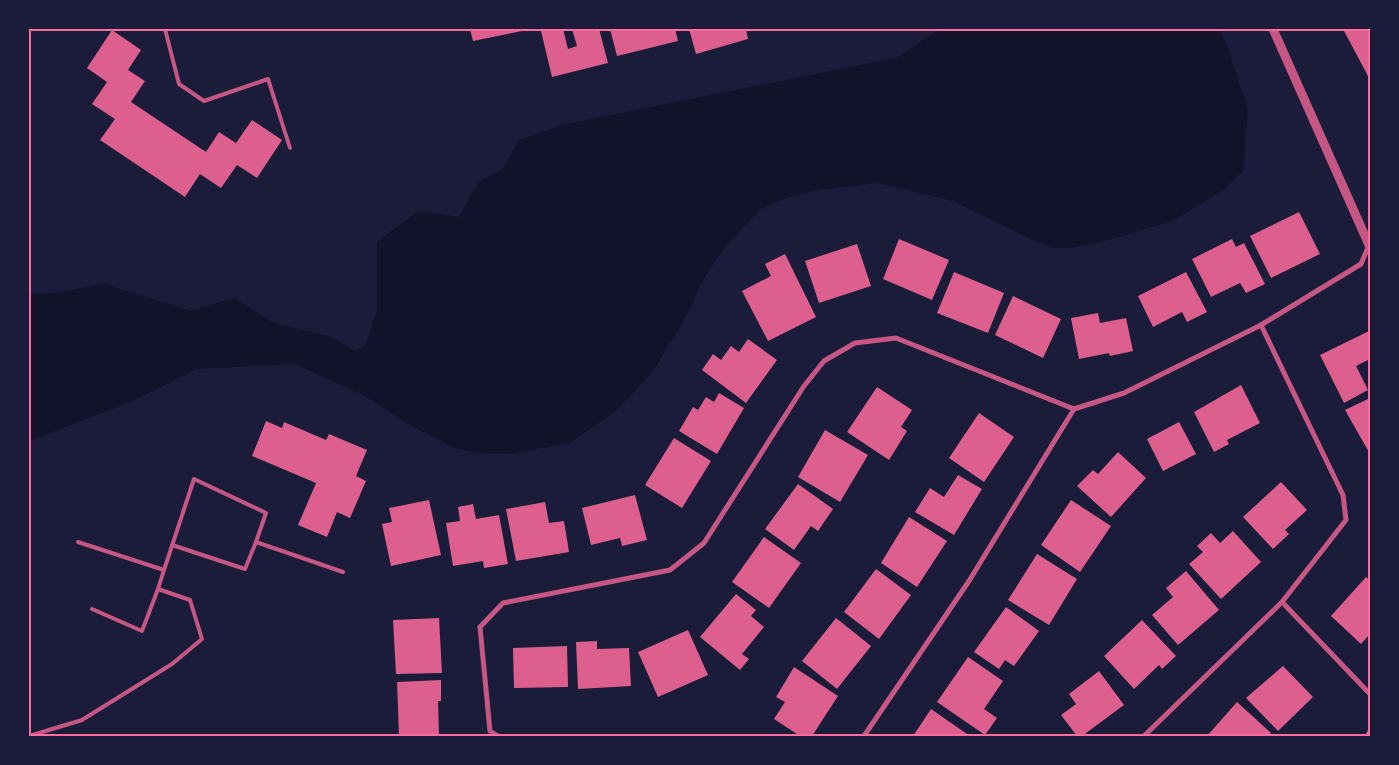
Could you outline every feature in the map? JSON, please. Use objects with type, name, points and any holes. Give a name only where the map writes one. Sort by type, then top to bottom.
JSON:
[{"type":"street","points":[[498,736],[490,731],[480,627],[503,603],[670,570],[704,543],[804,386],[824,361],[855,343],[896,338],[1074,409],[1124,393],[1261,325],[1361,264],[1370,245],[1273,29]]},
{"type":"street","points":[[1144,736],[1282,602],[1346,520],[1343,495],[1261,325]]},
{"type":"street","points":[[864,736],[969,581],[1074,409]]},
{"type":"street","points":[[1282,602],[1370,694]]},
{"type":"lane","points":[[165,29],[179,84],[204,101],[268,79],[290,148]]},
{"type":"lane","points":[[92,609],[142,631],[158,589],[172,545],[194,479],[266,513],[245,569],[172,545]]},
{"type":"lane","points":[[78,542],[164,570]]},
{"type":"lane","points":[[256,542],[343,572]]},
{"type":"lane","points":[[29,736],[82,720],[172,664],[202,639],[190,600],[158,589]]},
{"type":"path","points":[[1367,736],[1370,729]]},
{"type":"shaded area","points":[[941,29],[1219,29],[1226,43],[1248,110],[1243,171],[1225,189],[1174,220],[1113,239],[1070,248],[1054,248],[1030,239],[953,201],[878,183],[819,190],[789,197],[760,210],[725,247],[700,284],[692,306],[655,368],[631,396],[613,413],[570,443],[510,454],[485,454],[454,448],[410,425],[363,395],[295,364],[196,369],[133,401],[29,441],[29,294],[55,293],[105,284],[191,311],[234,298],[276,324],[332,337],[354,351],[365,346],[377,311],[377,242],[418,211],[459,217],[479,181],[502,170],[519,140],[562,125],[896,58]]},
{"type":"building","points":[[470,29],[527,29],[527,30],[473,41]]},
{"type":"building","points":[[563,29],[568,49],[577,46],[572,29],[599,29],[608,63],[552,77],[541,31]]},
{"type":"building","points":[[610,29],[675,29],[678,41],[617,56]]},
{"type":"building","points":[[689,29],[746,29],[748,39],[696,54]]},
{"type":"building","points":[[1343,29],[1370,29],[1369,78]]},
{"type":"building","points":[[112,30],[141,50],[128,70],[145,81],[131,102],[206,152],[219,132],[236,143],[252,120],[282,140],[257,178],[237,165],[221,188],[200,174],[185,197],[100,140],[115,119],[92,104],[107,82],[87,68]]},
{"type":"building","points":[[1299,212],[1320,254],[1271,278],[1250,236]]},
{"type":"building","points":[[899,239],[949,260],[932,300],[883,279]]},
{"type":"building","points":[[1232,239],[1236,247],[1244,243],[1265,284],[1246,293],[1240,283],[1211,297],[1192,259]]},
{"type":"building","points":[[857,244],[871,286],[819,303],[805,261]]},
{"type":"building","points":[[785,254],[816,317],[768,341],[742,291],[771,276],[765,264]]},
{"type":"building","points":[[954,272],[1004,293],[988,333],[937,313]]},
{"type":"building","points":[[1186,272],[1207,312],[1187,322],[1182,312],[1153,327],[1138,296]]},
{"type":"building","points":[[1013,296],[1061,319],[1043,358],[995,335]]},
{"type":"building","points":[[1098,313],[1100,323],[1126,318],[1133,351],[1110,356],[1109,353],[1079,359],[1071,318]]},
{"type":"building","points":[[1369,331],[1370,359],[1356,366],[1368,390],[1344,403],[1320,355]]},
{"type":"building","points":[[748,339],[777,360],[746,403],[702,370],[713,354],[721,360],[731,346],[739,352]]},
{"type":"building","points":[[1241,385],[1260,423],[1227,440],[1229,444],[1214,452],[1194,412]]},
{"type":"building","points":[[877,387],[912,410],[901,427],[907,431],[889,460],[847,432]]},
{"type":"building","points":[[719,393],[744,408],[717,454],[679,431],[693,407],[698,410],[706,397],[714,402]]},
{"type":"building","points":[[1370,398],[1370,454],[1345,410]]},
{"type":"building","points":[[979,413],[1014,437],[984,482],[949,458]]},
{"type":"building","points":[[266,421],[282,428],[284,422],[326,440],[329,434],[367,450],[356,476],[366,481],[350,518],[337,512],[327,537],[298,525],[316,483],[252,456]]},
{"type":"building","points":[[1179,422],[1196,454],[1163,471],[1147,439]]},
{"type":"building","points":[[825,430],[868,455],[840,502],[798,477]]},
{"type":"building","points":[[674,438],[711,461],[682,508],[645,485]]},
{"type":"building","points":[[1118,452],[1146,478],[1111,517],[1077,486],[1093,470],[1098,474]]},
{"type":"building","points":[[958,475],[982,489],[954,535],[915,512],[930,488],[944,497]]},
{"type":"building","points":[[1281,482],[1307,510],[1285,530],[1289,534],[1273,549],[1243,517]]},
{"type":"building","points":[[798,484],[833,509],[818,531],[811,526],[794,550],[765,529]]},
{"type":"building","points":[[635,495],[647,540],[622,546],[620,538],[591,545],[582,508]]},
{"type":"building","points":[[429,500],[441,555],[391,566],[382,524],[392,522],[389,508]]},
{"type":"building","points":[[1071,500],[1111,526],[1080,572],[1041,545]]},
{"type":"building","points":[[545,502],[549,523],[564,521],[569,552],[516,561],[506,509]]},
{"type":"building","points":[[473,504],[476,519],[499,515],[508,564],[484,568],[483,561],[453,566],[446,523],[460,521],[458,507]]},
{"type":"building","points":[[909,517],[947,541],[917,587],[881,563]]},
{"type":"building","points":[[1233,531],[1261,562],[1221,599],[1189,564],[1203,552],[1197,546],[1211,533],[1220,543]]},
{"type":"building","points":[[764,537],[801,563],[769,608],[732,582]]},
{"type":"building","points":[[1037,554],[1077,579],[1049,625],[1008,600]]},
{"type":"building","points":[[876,569],[911,595],[879,639],[844,612]]},
{"type":"building","points":[[1186,571],[1219,610],[1178,645],[1152,615],[1173,597],[1166,588]]},
{"type":"building","points":[[1366,577],[1370,580],[1370,634],[1361,644],[1331,616]]},
{"type":"building","points":[[736,594],[756,610],[751,616],[764,627],[742,654],[749,659],[740,670],[700,637]]},
{"type":"building","points":[[1006,607],[1039,631],[1014,666],[1005,660],[999,669],[974,652]]},
{"type":"building","points":[[439,618],[442,673],[396,674],[393,620]]},
{"type":"building","points":[[836,618],[871,646],[837,689],[802,661]]},
{"type":"building","points":[[1142,620],[1176,656],[1162,669],[1159,665],[1134,689],[1104,656]]},
{"type":"building","points":[[688,630],[708,675],[658,697],[638,652]]},
{"type":"building","points":[[597,641],[597,649],[629,648],[631,686],[578,689],[576,642]]},
{"type":"building","points":[[567,646],[568,687],[514,688],[513,648]]},
{"type":"building","points":[[968,657],[1003,681],[984,709],[997,718],[985,735],[937,702]]},
{"type":"building","points":[[1283,666],[1313,697],[1278,731],[1246,698]]},
{"type":"building","points":[[794,667],[838,696],[812,736],[800,736],[774,719],[785,702],[776,697]]},
{"type":"building","points":[[1099,671],[1124,705],[1082,736],[1077,736],[1061,715],[1076,704],[1069,694]]},
{"type":"building","points":[[441,680],[441,701],[438,701],[439,735],[399,736],[397,682]]},
{"type":"building","points":[[1237,702],[1271,733],[1268,736],[1207,736]]},
{"type":"building","points":[[931,709],[967,734],[966,736],[913,736]]}]
